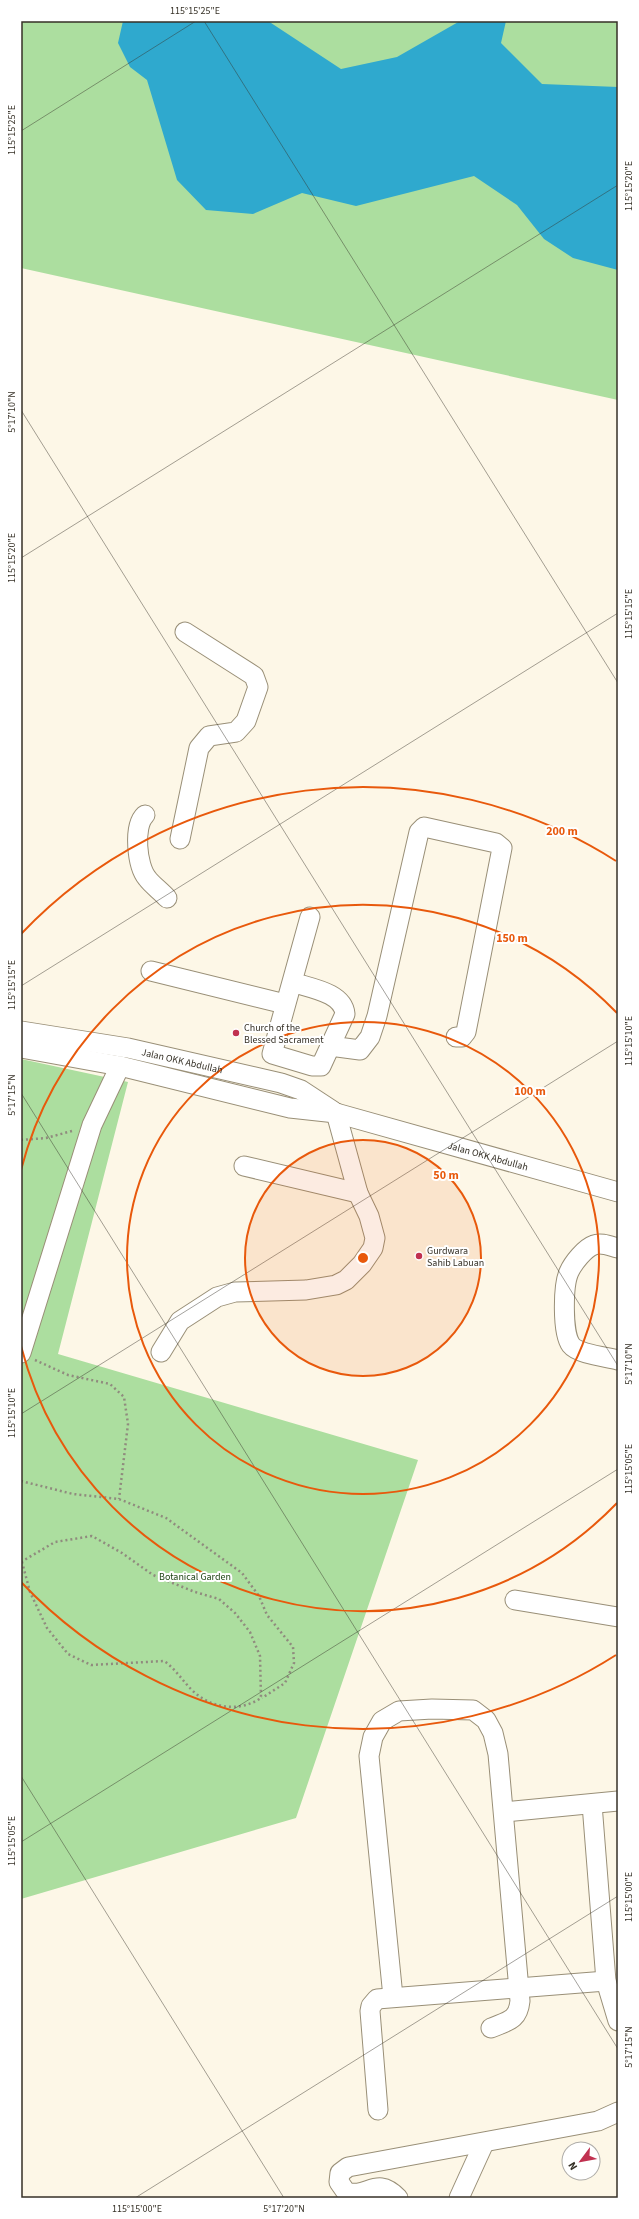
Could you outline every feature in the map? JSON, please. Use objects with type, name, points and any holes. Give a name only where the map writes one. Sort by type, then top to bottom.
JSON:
[{"type":"street","points":[[180,839],[199,748],[209,736],[236,732],[246,721],[258,687],[254,676],[186,632]]},
{"type":"street","points":[[145,815],[138,824],[137,831],[141,867],[146,878],[167,898]]},
{"type":"street","points":[[330,1046],[360,1050],[370,1036],[377,1016],[419,832],[424,827],[496,843],[502,848],[466,1032],[462,1037],[456,1037]]},
{"type":"street","points":[[292,982],[332,996],[338,999],[342,1004],[345,1014],[321,1066],[312,1066],[272,1054],[310,917]]},
{"type":"street","points":[[151,971],[286,1004]]},
{"type":"street","name":"Jalan OKK Abdullah","points":[[21,1031],[128,1048],[281,1083],[301,1090],[336,1113]]},
{"type":"street","name":"Jalan OKK Abdullah","points":[[21,1048],[120,1066],[290,1108],[336,1113],[618,1192]]},
{"type":"street","points":[[274,1103],[290,1059]]},
{"type":"street","points":[[21,1353],[92,1125],[120,1066]]},
{"type":"street","points":[[301,1090],[312,1066]]},
{"type":"street","points":[[161,1352],[180,1321],[217,1297],[235,1292],[306,1290],[336,1285],[346,1280],[362,1264],[373,1248],[375,1238],[369,1216],[358,1193],[336,1113]]},
{"type":"street","points":[[244,1166],[358,1193]]},
{"type":"street","points":[[618,1248],[599,1244],[587,1249],[569,1272],[564,1300],[568,1337],[572,1346],[580,1350],[618,1360]]},
{"type":"street","points":[[515,1600],[618,1617]]},
{"type":"street","points":[[393,1997],[369,1756],[373,1737],[382,1721],[399,1711],[453,1709],[473,1710],[486,1720],[493,1733],[498,1754],[519,1988],[519,2011],[513,2019],[490,2028]]},
{"type":"street","points":[[504,1812],[618,1801]]},
{"type":"street","points":[[592,1804],[606,1981],[618,2020]]},
{"type":"street","points":[[378,2110],[371,2006],[377,1999],[606,1981]]},
{"type":"street","points":[[398,2198],[384,2187],[354,2193],[346,2192],[339,2182],[340,2173],[348,2167],[484,2143],[598,2120],[618,2112]]},
{"type":"street","points":[[459,2198],[484,2143]]},
{"type":"path","points":[[21,1140],[46,1138],[92,1125]]},
{"type":"path","points":[[21,1353],[41,1364],[68,1375],[110,1384],[124,1397],[128,1424],[119,1499]]},
{"type":"path","points":[[21,1481],[73,1494],[119,1499],[166,1518],[242,1573],[259,1596],[268,1615],[293,1647],[294,1663],[285,1683],[253,1704],[237,1708],[213,1704],[194,1692],[171,1666],[164,1661],[91,1665],[68,1654],[47,1628],[30,1592],[22,1562],[56,1542],[92,1536],[122,1553],[153,1575],[194,1592],[219,1599],[235,1613],[250,1632],[260,1656],[261,1698]]},
{"type":"green space","points":[[21,21],[618,21],[618,400],[21,268]]},
{"type":"green space","name":"Botanical Garden","points":[[21,1059],[128,1082],[58,1354],[418,1460],[296,1818],[21,1899]]},
{"type":"water","points":[[123,21],[268,21],[341,69],[397,57],[460,21],[506,21],[501,43],[542,84],[618,87],[618,270],[573,258],[544,239],[517,205],[474,176],[356,206],[302,193],[253,214],[206,210],[177,180],[147,80],[130,67],[118,43]]},
{"type":"place","name":"Church of the Blessed Sacrament","points":[[236,1033]]},
{"type":"place","name":"Gurdwara Sahib Labuan","points":[[419,1256]]}]
